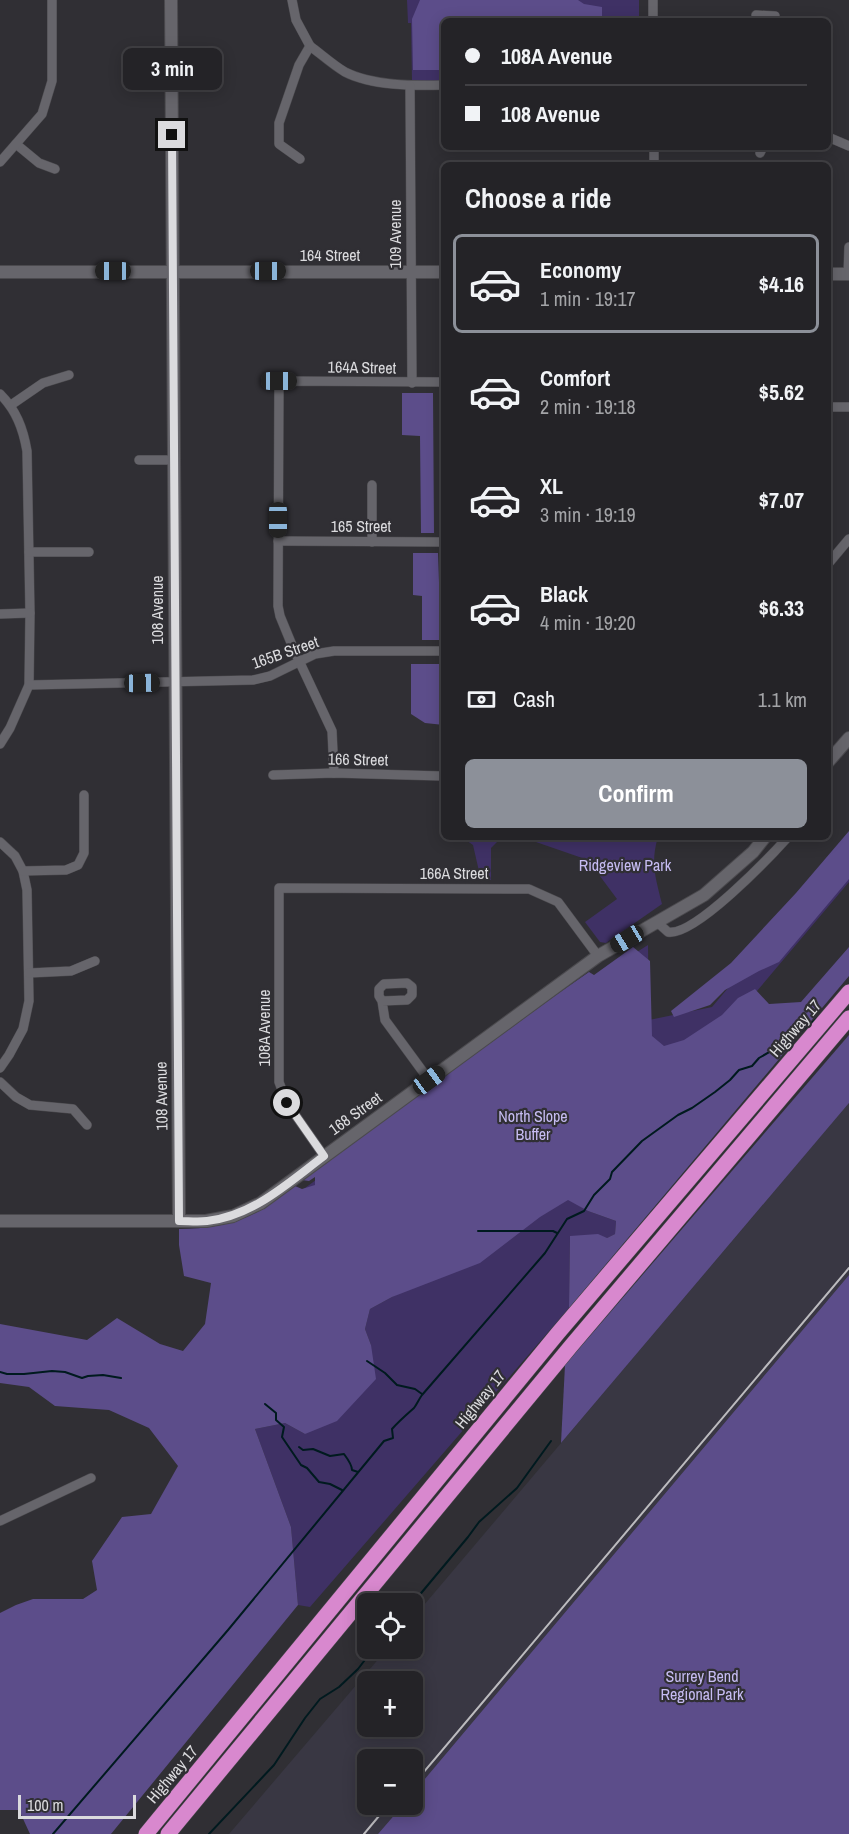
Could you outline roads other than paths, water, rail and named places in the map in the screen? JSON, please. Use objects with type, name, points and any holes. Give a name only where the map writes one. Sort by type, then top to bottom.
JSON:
[{"type":"highway","name":"Highway 17","points":[[146,1834],[558,1333],[849,992]]},
{"type":"highway","name":"Highway 17","points":[[168,1834],[570,1346],[849,1018]]},
{"type":"street","points":[[0,162],[42,114],[52,81],[52,0]]},
{"type":"street","name":"108 Avenue","points":[[171,0],[179,1221]]},
{"type":"street","points":[[291,0],[296,20],[310,46],[345,72],[379,82],[410,86],[441,85]]},
{"type":"street","points":[[652,0],[653,18]]},
{"type":"street","points":[[756,15],[775,16],[775,18]]},
{"type":"street","points":[[300,159],[279,144],[279,123],[298,65],[310,46]]},
{"type":"street","name":"109 Avenue","points":[[410,86],[412,383]]},
{"type":"street","points":[[831,138],[849,146]]},
{"type":"street","points":[[16,144],[39,163],[55,169]]},
{"type":"street","points":[[831,274],[848,274],[849,247]]},
{"type":"street","name":"164 Street","points":[[0,272],[441,272]]},
{"type":"street","points":[[11,405],[43,383],[69,375]]},
{"type":"street","name":"164A Street","points":[[278,541],[279,381],[441,382]]},
{"type":"street","points":[[0,394],[11,405],[23,430],[27,451],[30,613],[29,685],[10,728],[0,744]]},
{"type":"street","points":[[831,407],[849,407]]},
{"type":"street","points":[[139,460],[173,460]]},
{"type":"street","points":[[372,485],[372,542]]},
{"type":"street","points":[[831,560],[849,539]]},
{"type":"street","points":[[278,541],[280,616],[333,731],[334,774]]},
{"type":"street","name":"165 Street","points":[[278,541],[441,542]]},
{"type":"street","points":[[29,552],[89,552]]},
{"type":"street","points":[[0,614],[30,613]]},
{"type":"street","name":"165B Street","points":[[29,685],[253,680],[270,676],[315,654],[346,650],[441,651]]},
{"type":"street","points":[[831,759],[849,738]]},
{"type":"street","name":"166 Street","points":[[273,775],[441,776]]},
{"type":"street","points":[[23,871],[66,870],[78,865],[84,853],[84,795]]},
{"type":"street","name":"168 Street","points":[[0,1221],[206,1221],[233,1216],[261,1203],[598,956],[704,895],[753,852],[763,840]]},
{"type":"street","points":[[658,923],[668,933],[681,931],[738,889],[785,840]]},
{"type":"street","points":[[0,842],[15,856],[23,871],[27,890],[29,973],[29,1001],[23,1029],[0,1068]]},
{"type":"street","name":"166A Street","points":[[279,888],[529,889],[558,902],[598,956]]},
{"type":"street","name":"108A Avenue","points":[[279,888],[279,1082],[287,1103],[324,1156]]},
{"type":"street","points":[[29,973],[70,972],[95,961]]},
{"type":"street","points":[[382,1001],[385,1020],[429,1080]]},
{"type":"street","points":[[0,1082],[16,1097],[30,1105],[73,1109],[87,1125]]},
{"type":"street","points":[[0,1521],[91,1478]]},
{"type":"waterway","points":[[53,1834],[228,1630],[384,1441],[393,1438],[392,1429],[414,1408],[422,1395],[545,1253],[567,1219],[584,1211],[594,1195],[610,1179],[612,1172],[642,1141],[715,1092],[739,1070],[752,1066],[759,1058],[790,1040],[819,1017]]},
{"type":"waterway","points":[[478,1231],[553,1231],[557,1233]]},
{"type":"waterway","points":[[367,1361],[385,1373],[397,1385],[415,1389],[422,1394]]},
{"type":"waterway","points":[[0,1372],[24,1374],[52,1371],[65,1372],[82,1378],[103,1375],[121,1378]]},
{"type":"waterway","points":[[265,1404],[276,1413],[276,1420],[284,1427],[282,1437],[301,1465],[307,1468],[319,1482],[342,1490]]},
{"type":"waterway","points":[[421,1593],[479,1522],[517,1488],[551,1441]]},
{"type":"waterway","points":[[299,1447],[303,1450],[313,1449],[330,1456],[344,1454],[352,1470],[358,1472]]},
{"type":"waterway","points":[[209,1834],[274,1765],[320,1699],[339,1687],[366,1659]]},
{"type":"railway","points":[[423,1773],[849,1268]]},
{"type":"railway","points":[[364,1834],[380,1815]]},
{"type":"park label","name":"Ridgeview Park","points":[[625,865]]},
{"type":"park label","name":"North Slope Buffer","points":[[533,1125]]},
{"type":"park label","name":"Surrey Bend Regional Park","points":[[702,1685]]}]
